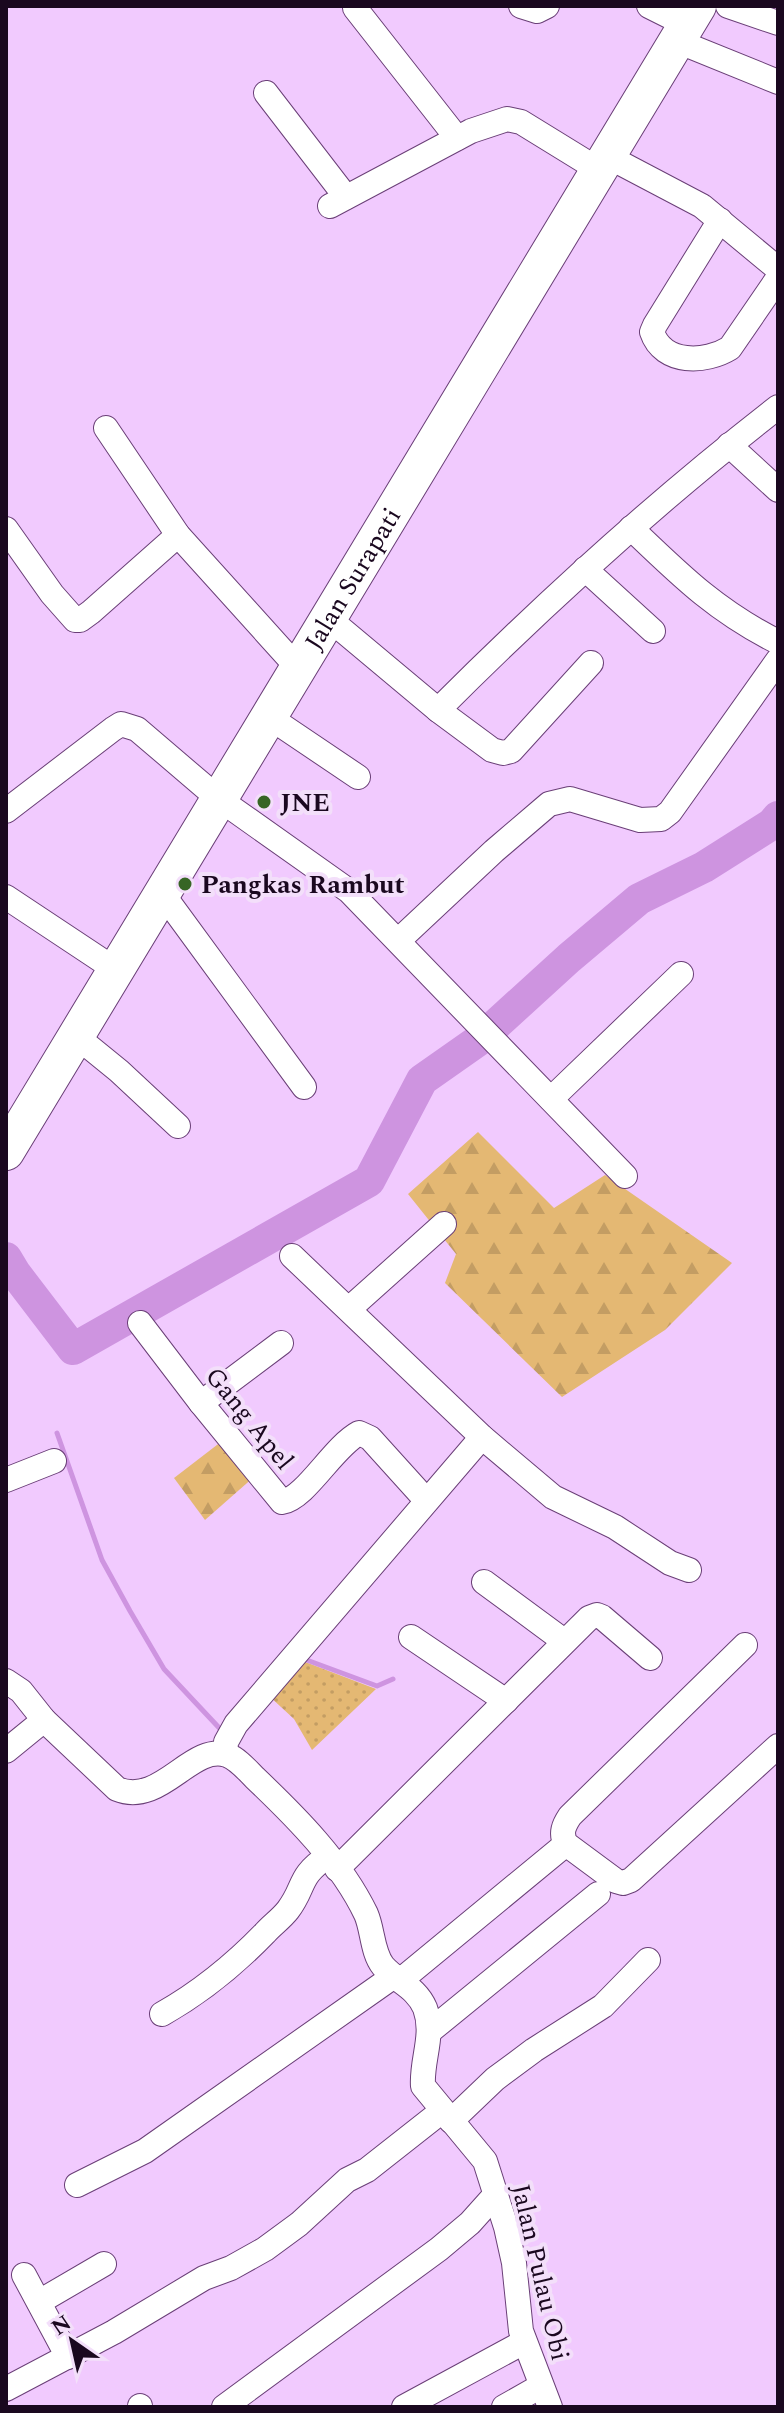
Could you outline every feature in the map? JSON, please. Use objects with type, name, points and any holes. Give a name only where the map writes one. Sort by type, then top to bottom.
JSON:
[{"type":"highway","name":"Jalan Surapati","points":[[6,1152],[687,24]]},
{"type":"street","points":[[521,6],[537,11],[547,6]]},
{"type":"street","points":[[649,6],[687,24],[778,82]]},
{"type":"street","points":[[728,6],[778,23]]},
{"type":"street","points":[[355,8],[457,138]]},
{"type":"street","points":[[266,93],[338,202],[457,138],[489,123],[507,119],[521,122],[603,163],[702,206],[778,269]]},
{"type":"street","points":[[720,220],[655,325],[653,337],[664,349],[683,358],[709,358],[730,348],[769,310],[778,278]]},
{"type":"street","points":[[438,710],[528,620],[631,528],[778,407]]},
{"type":"street","points":[[106,428],[178,535],[298,668]]},
{"type":"street","points":[[729,445],[778,490]]},
{"type":"street","points":[[631,528],[694,589],[735,619],[778,642]]},
{"type":"street","points":[[6,529],[52,594],[75,620],[91,612],[178,535]]},
{"type":"street","points":[[585,569],[653,631]]},
{"type":"street","points":[[328,618],[438,710],[492,750],[507,753],[591,663]]},
{"type":"street","points":[[399,940],[549,804],[570,799],[640,820],[661,819],[670,812],[778,660]]},
{"type":"street","points":[[269,717],[358,777]]},
{"type":"street","points":[[6,811],[121,724],[137,729],[219,799],[349,891],[625,1176]]},
{"type":"street","points":[[162,893],[304,1087]]},
{"type":"street","points":[[6,897],[116,970]]},
{"type":"street","points":[[551,1099],[681,974]]},
{"type":"street","points":[[76,1036],[178,1126]]},
{"type":"street","points":[[349,1309],[444,1224]]},
{"type":"street","points":[[292,1256],[482,1437],[553,1497],[615,1527],[670,1563],[689,1570]]},
{"type":"street","name":"Gang Apel","points":[[140,1323],[282,1502],[294,1497],[342,1445],[359,1433],[370,1438],[426,1500]]},
{"type":"street","points":[[201,1403],[281,1343]]},
{"type":"street","points":[[6,1681],[21,1691],[44,1720],[117,1789],[129,1794],[143,1792],[211,1755],[227,1742],[295,1656],[482,1437]]},
{"type":"street","points":[[6,1480],[54,1461]]},
{"type":"street","points":[[484,1582],[564,1641]]},
{"type":"street","points":[[162,2014],[185,2001],[239,1959],[286,1913],[307,1872],[332,1862],[506,1701],[589,1618],[597,1615],[650,1658]]},
{"type":"street","points":[[411,1637],[506,1701]]},
{"type":"street","points":[[745,1645],[570,1816],[562,1831],[566,1844],[616,1881],[623,1883],[631,1880],[778,1746]]},
{"type":"street","points":[[6,1751],[44,1720]]},
{"type":"street","name":"Jalan Pulau Obi","points":[[227,1742],[236,1760],[268,1790],[332,1862],[365,1914],[382,1965],[417,1993],[425,2008],[430,2031],[423,2086],[485,2161],[514,2263],[518,2317],[524,2342],[545,2397]]},
{"type":"street","points":[[77,2185],[145,2151],[398,1978],[566,1844]]},
{"type":"street","points":[[430,2031],[598,1894]]},
{"type":"street","points":[[7,2387],[68,2357],[204,2278],[265,2249],[299,2224],[347,2180],[367,2170],[484,2089],[524,2057],[603,2006],[648,1960]]},
{"type":"street","points":[[224,2407],[439,2249],[470,2223],[496,2194]]},
{"type":"street","points":[[39,2302],[104,2264]]},
{"type":"street","points":[[24,2275],[68,2357]]},
{"type":"street","points":[[404,2407],[524,2342]]},
{"type":"street","points":[[504,2407],[545,2397]]},
{"type":"green space","points":[[478,1132],[554,1208],[605,1175],[732,1263],[665,1330],[562,1397],[445,1283],[456,1254],[408,1194]]},
{"type":"green space","points":[[226,1438],[255,1476],[205,1520],[174,1478]]},
{"type":"green space","points":[[300,1660],[376,1689],[312,1750],[294,1719],[268,1695]]},
{"type":"waterway","points":[[6,1258],[73,1349],[369,1181],[422,1080],[479,1040],[639,899],[704,867],[772,824],[778,817]]},
{"type":"waterway","points":[[57,1433],[102,1560],[130,1611],[164,1669],[223,1732]]},
{"type":"waterway","points":[[304,1659],[377,1686],[393,1679]]},
{"type":"place","name":"JNE","points":[[264,802]]},
{"type":"place","name":"Pangkas Rambut","points":[[185,884]]}]
